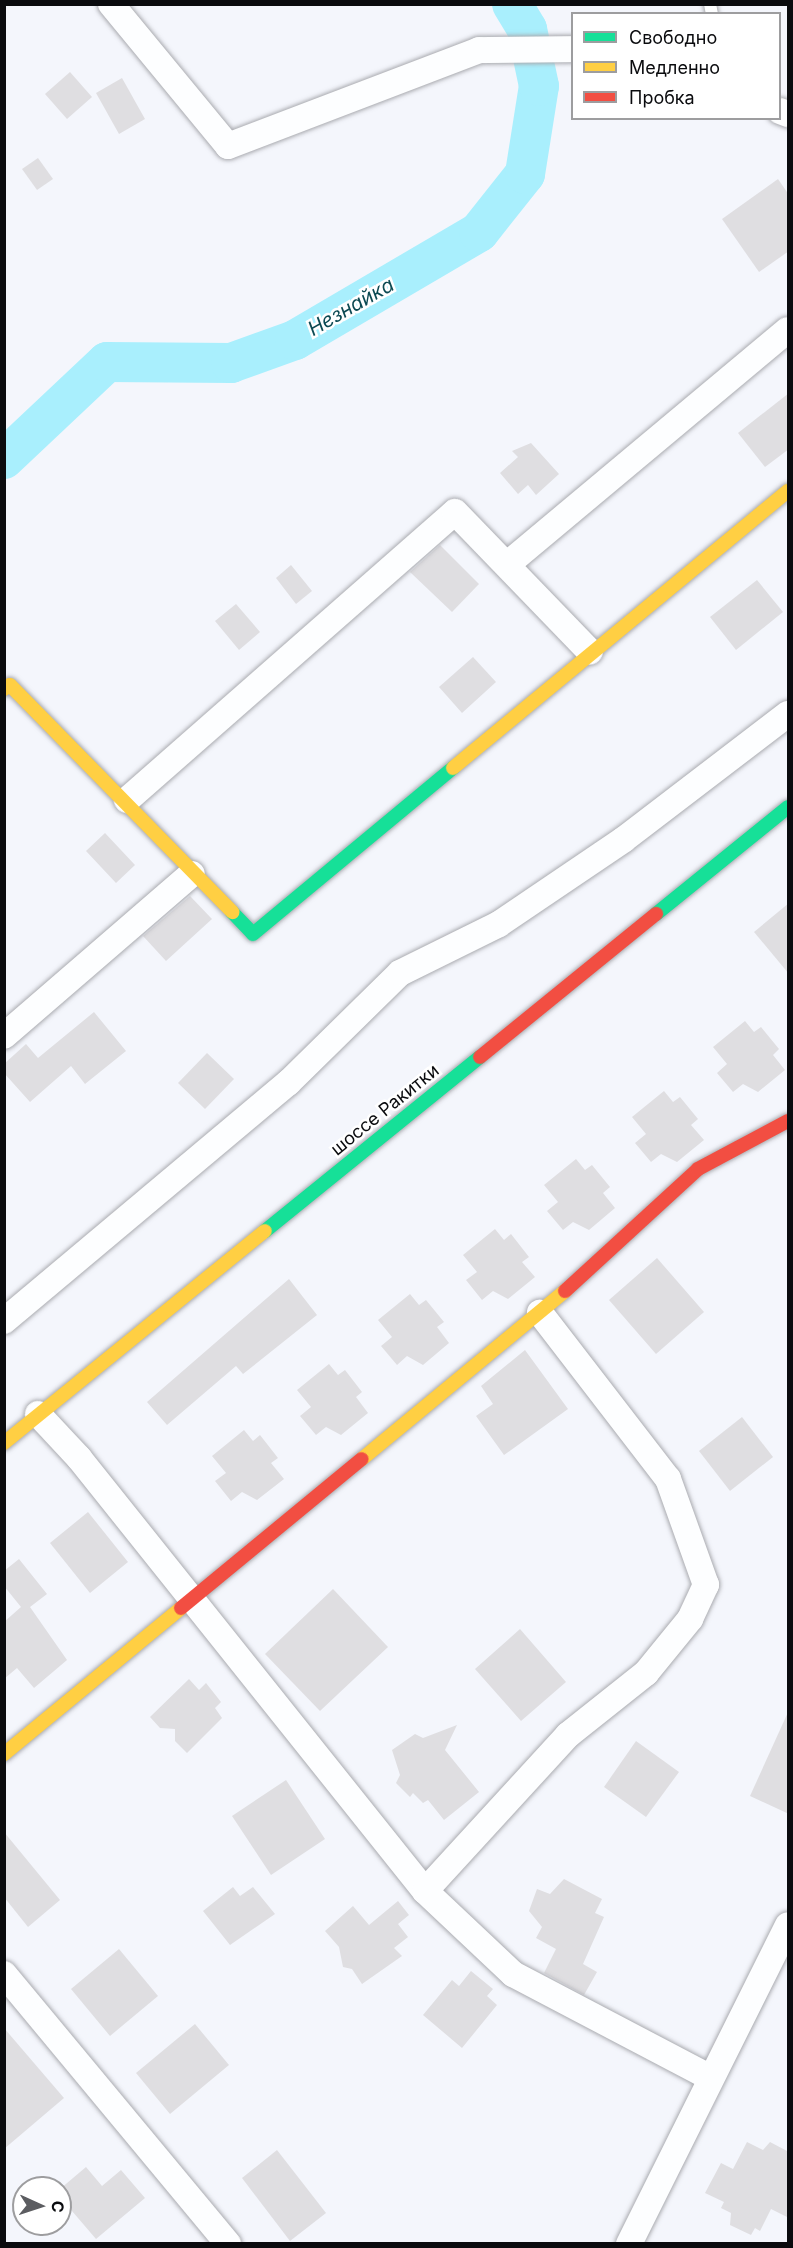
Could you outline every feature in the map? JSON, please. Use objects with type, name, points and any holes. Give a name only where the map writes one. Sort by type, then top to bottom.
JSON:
[{"type":"street","points":[[111,4],[228,146],[479,50],[571,49]]},
{"type":"street","points":[[509,563],[789,330]]},
{"type":"street","points":[[4,689],[10,685],[127,800],[192,874],[253,934],[590,652],[789,491]]},
{"type":"street","points":[[127,800],[455,512],[509,563],[590,652]]},
{"type":"street","points":[[4,1321],[288,1083],[400,974],[499,924],[623,840],[789,714]]},
{"type":"street","name":"шоссе Ракитки","points":[[4,1443],[789,807]]},
{"type":"street","points":[[4,1036],[192,874]]},
{"type":"street","points":[[4,1754],[193,1602],[540,1313],[698,1169],[789,1121]]},
{"type":"street","points":[[425,1891],[568,1735],[646,1673],[690,1619],[706,1585],[668,1479],[540,1313]]},
{"type":"street","points":[[38,1414],[193,1602],[425,1891],[513,1974],[709,2077]]},
{"type":"street","points":[[629,2244],[709,2077],[789,1925]]},
{"type":"street","points":[[4,1974],[228,2244]]},
{"type":"building","points":[[70,72],[92,97],[67,119],[45,94]]},
{"type":"building","points":[[122,78],[145,119],[119,134],[96,93]]},
{"type":"building","points":[[38,158],[53,179],[37,190],[22,169]]},
{"type":"building","points":[[778,179],[789,195],[789,251],[759,272],[722,219]]},
{"type":"building","points":[[789,393],[789,449],[765,467],[738,433]]},
{"type":"building","points":[[531,443],[559,474],[536,495],[528,485],[518,494],[500,473],[518,457],[512,451]]},
{"type":"building","points":[[440,545],[479,584],[452,612],[410,572]]},
{"type":"building","points":[[291,565],[312,591],[296,604],[276,578]]},
{"type":"building","points":[[757,580],[783,612],[736,650],[710,617]]},
{"type":"building","points":[[236,604],[260,632],[239,650],[215,621]]},
{"type":"building","points":[[473,657],[496,682],[462,713],[439,687]]},
{"type":"building","points":[[105,833],[135,865],[116,883],[86,851]]},
{"type":"building","points":[[190,896],[212,919],[166,961],[143,936]]},
{"type":"building","points":[[789,903],[789,974],[754,932]]},
{"type":"building","points":[[94,1012],[126,1051],[85,1084],[71,1066],[30,1102],[4,1073],[4,1064],[26,1044],[38,1058]]},
{"type":"building","points":[[745,1021],[754,1032],[761,1027],[779,1049],[773,1055],[785,1070],[758,1092],[743,1084],[733,1092],[717,1073],[727,1064],[713,1047]]},
{"type":"building","points":[[207,1053],[234,1079],[205,1109],[178,1083]]},
{"type":"building","points":[[664,1091],[673,1102],[680,1097],[698,1119],[691,1125],[704,1140],[677,1162],[661,1154],[651,1162],[635,1143],[646,1134],[632,1117]]},
{"type":"building","points":[[576,1159],[585,1170],[592,1165],[610,1187],[603,1193],[615,1208],[589,1230],[573,1222],[563,1230],[547,1211],[558,1202],[544,1185]]},
{"type":"building","points":[[495,1229],[504,1240],[511,1234],[529,1257],[522,1262],[535,1277],[508,1299],[493,1291],[482,1300],[466,1280],[477,1272],[463,1255]]},
{"type":"building","points":[[657,1258],[704,1312],[656,1354],[609,1300]]},
{"type":"building","points":[[289,1279],[317,1315],[243,1374],[236,1366],[167,1425],[147,1402]]},
{"type":"building","points":[[410,1294],[419,1305],[426,1300],[444,1322],[437,1327],[449,1343],[423,1365],[407,1356],[397,1365],[381,1346],[392,1337],[378,1320]]},
{"type":"building","points":[[525,1350],[568,1409],[504,1455],[476,1416],[493,1404],[481,1386]]},
{"type":"building","points":[[329,1364],[338,1375],[345,1370],[362,1392],[356,1397],[368,1413],[341,1435],[326,1427],[316,1435],[300,1416],[311,1407],[297,1390]]},
{"type":"building","points":[[742,1417],[773,1457],[730,1491],[699,1451]]},
{"type":"building","points":[[244,1430],[253,1441],[260,1435],[278,1458],[271,1463],[284,1479],[257,1500],[242,1492],[231,1501],[215,1481],[226,1473],[212,1456]]},
{"type":"building","points":[[88,1512],[128,1562],[90,1593],[50,1543]]},
{"type":"building","points":[[19,1559],[47,1594],[30,1607],[67,1660],[34,1688],[17,1668],[4,1679],[4,1622],[21,1607],[4,1586],[4,1571]]},
{"type":"building","points":[[333,1589],[388,1647],[320,1711],[265,1654]]},
{"type":"building","points":[[520,1629],[566,1682],[521,1721],[475,1669]]},
{"type":"building","points":[[189,1679],[199,1690],[206,1683],[221,1702],[215,1708],[222,1718],[187,1753],[175,1741],[175,1729],[160,1728],[150,1717]]},
{"type":"building","points":[[789,1710],[789,1814],[750,1796]]},
{"type":"building","points":[[457,1725],[445,1750],[479,1792],[444,1820],[428,1800],[423,1803],[413,1793],[410,1797],[396,1783],[400,1775],[392,1750],[415,1734],[423,1738]]},
{"type":"building","points":[[636,1741],[679,1772],[646,1817],[604,1787]]},
{"type":"building","points":[[286,1780],[325,1839],[271,1875],[232,1816]]},
{"type":"building","points":[[4,1832],[60,1900],[28,1927],[4,1897]]},
{"type":"building","points":[[564,1879],[602,1899],[595,1913],[604,1917],[583,1964],[597,1972],[584,1995],[544,1973],[556,1949],[536,1938],[542,1927],[529,1911],[537,1889],[550,1894]]},
{"type":"building","points":[[233,1887],[240,1896],[253,1887],[275,1914],[230,1945],[203,1911]]},
{"type":"building","points":[[398,1901],[409,1915],[398,1924],[408,1937],[394,1948],[402,1956],[362,1984],[352,1969],[343,1967],[339,1947],[325,1931],[353,1906],[369,1925]]},
{"type":"building","points":[[119,1949],[158,1996],[110,2036],[71,1989]]},
{"type":"building","points":[[471,1971],[493,1989],[487,1996],[497,2005],[462,2048],[423,2015],[452,1980],[459,1986]]},
{"type":"building","points":[[195,2024],[229,2065],[170,2114],[136,2073]]},
{"type":"building","points":[[4,2028],[64,2098],[4,2149]]},
{"type":"building","points":[[747,2142],[763,2150],[770,2142],[789,2152],[789,2218],[771,2209],[760,2231],[755,2228],[751,2235],[730,2225],[731,2213],[721,2208],[724,2202],[705,2193],[721,2163],[733,2169]]},
{"type":"building","points":[[277,2150],[326,2213],[290,2241],[242,2178]]},
{"type":"building","points":[[86,2167],[102,2186],[121,2170],[145,2198],[96,2239],[72,2211],[72,2179]]},
{"type":"waterway","name":"Незнайка","points":[[4,459],[107,362],[231,363],[295,340],[479,232],[525,174],[539,86],[527,29],[512,4]]},
{"type":"traffic: fast","points":[[232,912],[253,934],[453,768]]},
{"type":"traffic: fast","points":[[656,914],[788,807]]},
{"type":"traffic: fast","points":[[265,1231],[480,1057]]},
{"type":"traffic: slow","points":[[453,768],[788,491]]},
{"type":"traffic: slow","points":[[4,689],[10,685],[232,912]]},
{"type":"traffic: slow","points":[[4,1443],[265,1231]]},
{"type":"traffic: slow","points":[[362,1459],[565,1291]]},
{"type":"traffic: slow","points":[[4,1754],[181,1608]]},
{"type":"traffic: jam","points":[[480,1057],[656,914]]},
{"type":"traffic: jam","points":[[565,1291],[698,1169],[788,1121]]},
{"type":"traffic: jam","points":[[181,1608],[362,1459]]}]
